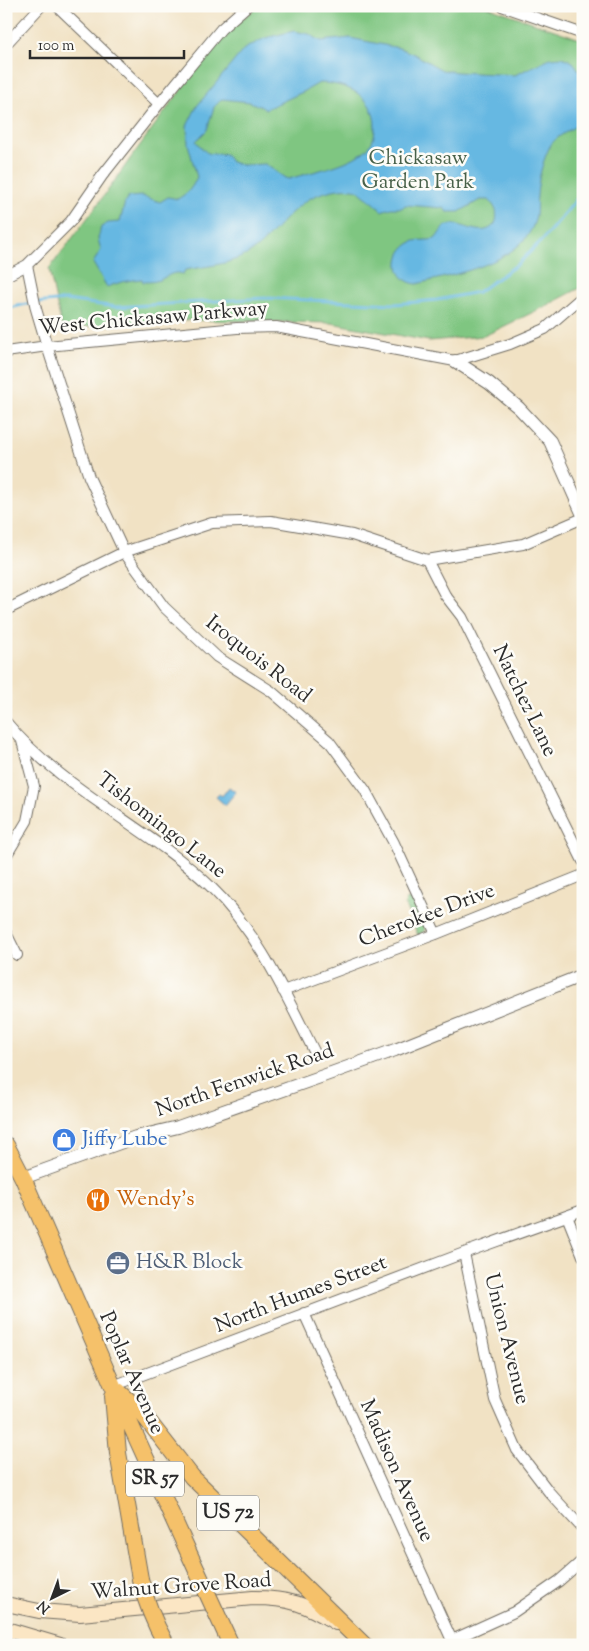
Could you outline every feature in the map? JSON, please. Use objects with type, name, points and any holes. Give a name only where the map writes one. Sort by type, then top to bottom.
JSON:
[{"type":"main road","name":"Poplar Avenue","points":[[6,1145],[23,1178],[113,1386],[231,1645]]},
{"type":"main road","name":"US 72","points":[[113,1386],[118,1453],[140,1579],[154,1624],[166,1643]]},
{"type":"main road","name":"US 72","points":[[113,1386],[142,1413],[192,1478],[364,1645]]},
{"type":"main road","name":"Walnut Grove Road","points":[[6,1604],[38,1611],[80,1614],[253,1598],[272,1598],[294,1602],[311,1608],[351,1633]]},
{"type":"main road","points":[[6,1629],[60,1645]]},
{"type":"street","points":[[6,44],[41,6]]},
{"type":"street","points":[[57,6],[159,104]]},
{"type":"street","points":[[6,276],[27,265],[71,221],[102,176],[221,28],[247,6]]},
{"type":"street","points":[[502,6],[583,34]]},
{"type":"street","name":"Iroquois Road","points":[[27,265],[36,309],[89,476],[124,552],[164,607],[217,657],[271,691],[329,740],[365,790],[394,843],[436,934]]},
{"type":"street","name":"West Chickasaw Parkway","points":[[6,352],[47,346],[236,328],[276,327],[455,361],[510,344],[545,329],[583,296]]},
{"type":"street","points":[[6,610],[124,552],[212,523],[271,521],[352,535],[427,560],[523,544],[583,517],[550,441],[519,408],[489,384],[455,361]]},
{"type":"street","name":"Natchez Lane","points":[[427,560],[445,595],[462,616],[583,861]]},
{"type":"street","name":"Tishomingo Lane","points":[[6,722],[22,741],[68,779],[184,864],[210,886],[236,914],[252,935],[316,1055]]},
{"type":"street","points":[[6,856],[27,821],[34,786],[22,741]]},
{"type":"street","name":"Cherokee Drive","points":[[283,992],[436,934],[583,875]]},
{"type":"street","points":[[6,933],[18,955]]},
{"type":"street","name":"North Fenwick Road","points":[[23,1178],[136,1137],[178,1127],[395,1050],[583,975]]},
{"type":"street","name":"North Humes Street","points":[[113,1386],[583,1210]]},
{"type":"street","points":[[567,1216],[583,1256]]},
{"type":"street","name":"Union Avenue","points":[[464,1253],[495,1400],[517,1450],[549,1492],[583,1528]]},
{"type":"street","name":"Madison Avenue","points":[[304,1313],[453,1642]]},
{"type":"street","points":[[453,1642],[514,1612],[559,1581],[583,1560]]},
{"type":"green space","name":"Chickasaw Garden Park","points":[[259,6],[486,6],[583,40],[583,284],[580,288],[484,336],[429,341],[331,323],[189,320],[62,328],[49,269],[209,53],[237,23]]},
{"type":"green space","points":[[413,898],[426,925],[424,932],[418,935],[405,905],[406,900]]},
{"type":"water","points":[[294,31],[309,34],[321,41],[350,38],[399,48],[442,70],[457,72],[515,75],[550,58],[562,57],[573,62],[581,73],[583,118],[556,139],[549,148],[541,172],[536,215],[530,231],[520,244],[505,255],[470,270],[417,284],[409,282],[404,278],[398,266],[398,259],[405,247],[412,242],[435,239],[442,229],[448,225],[459,225],[477,230],[489,229],[494,225],[497,216],[496,210],[489,200],[480,200],[459,212],[447,212],[444,208],[405,205],[402,208],[391,208],[381,211],[358,190],[343,189],[326,192],[304,202],[260,245],[247,255],[221,264],[185,270],[183,274],[176,273],[156,281],[143,282],[142,279],[138,279],[107,287],[93,263],[101,250],[98,239],[101,227],[108,223],[120,222],[125,202],[129,197],[142,196],[160,202],[168,197],[178,199],[188,192],[197,177],[188,144],[187,126],[197,106],[244,49],[265,38]],"holes":[[[319,83],[349,88],[357,93],[370,107],[374,116],[375,131],[370,145],[365,151],[345,162],[289,179],[265,164],[243,165],[231,162],[226,155],[206,152],[196,141],[207,130],[214,107],[222,99],[250,102],[266,109]]]},
{"type":"water","points":[[229,787],[236,792],[225,805],[216,797],[219,794],[222,796]]},
{"type":"waterway","points":[[6,309],[26,304],[66,300],[116,307],[266,298],[395,304],[437,300],[478,292],[518,264],[544,238],[583,192]]},
{"type":"place","name":"Jiffy Lube","points":[[64,1140]]},
{"type":"place","name":"Wendy's","points":[[98,1200]]},
{"type":"place","name":"H&R Block","points":[[118,1263]]}]
